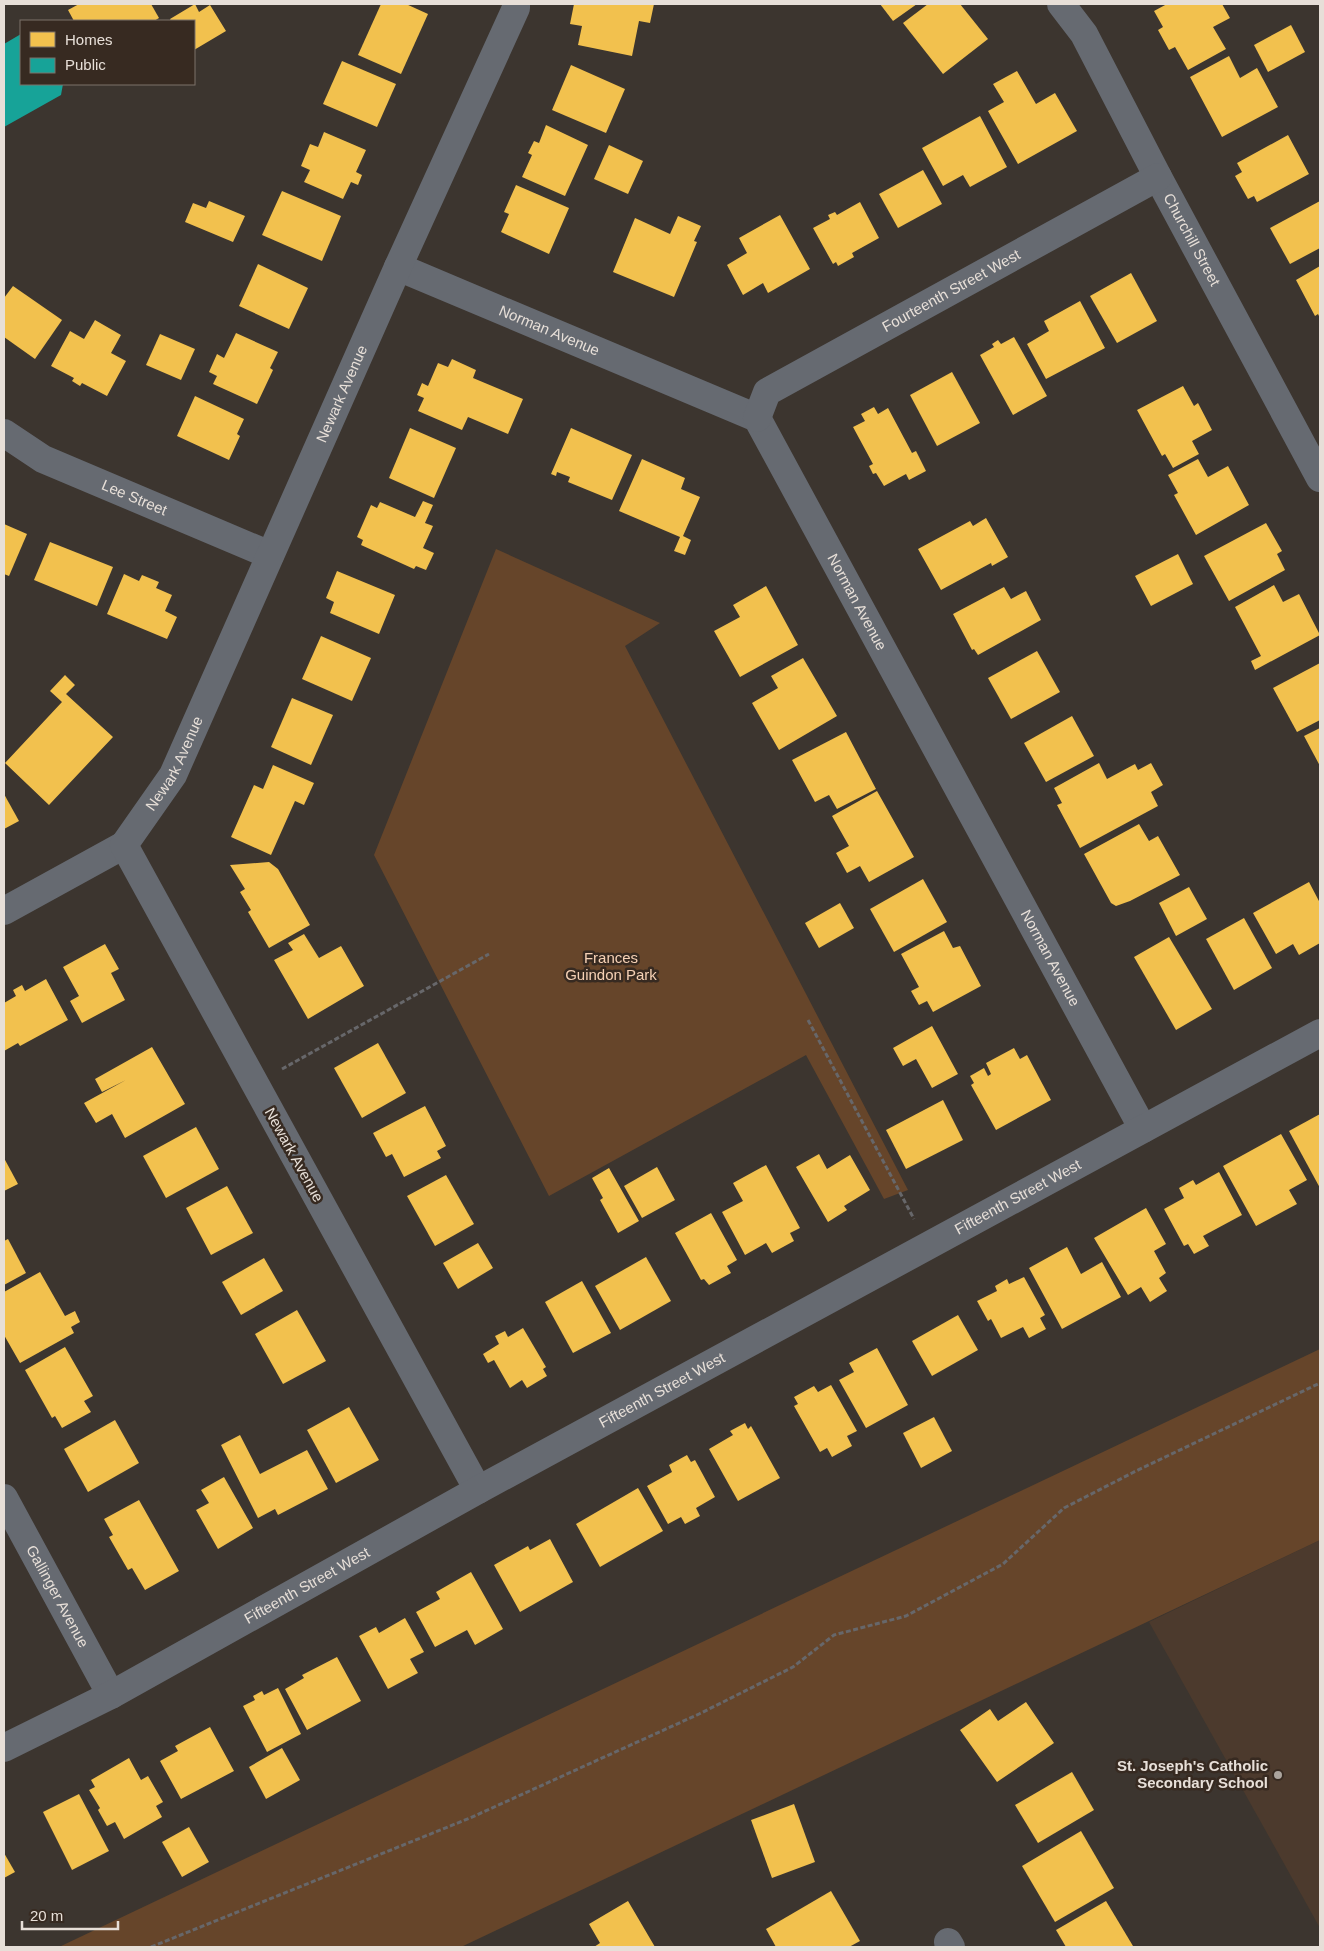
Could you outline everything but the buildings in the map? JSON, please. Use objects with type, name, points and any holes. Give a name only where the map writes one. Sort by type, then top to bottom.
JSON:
[{"type":"street","name":"Newark Avenue","points":[[478,1490],[124,845],[174,775],[398,267],[516,8],[516,4]]},
{"type":"street","name":"Churchill Street","points":[[1062,4],[1084,34],[1158,177],[1320,478]]},
{"type":"street","name":"Fourteenth Street West","points":[[757,418],[767,392],[1158,177]]},
{"type":"street","name":"Norman Avenue","points":[[398,267],[757,418],[1143,1129]]},
{"type":"street","name":"Lee Street","points":[[4,433],[43,459],[270,555]]},
{"type":"street","points":[[4,911],[124,845]]},
{"type":"street","name":"Fifteenth Street West","points":[[4,1748],[111,1695],[478,1490],[1320,1033]]},
{"type":"street","name":"Gallinger Avenue","points":[[4,1498],[111,1695]]},
{"type":"path","points":[[255,1084],[489,954]]},
{"type":"path","points":[[808,1020],[908,1209],[930,1245]]},
{"type":"path","points":[[151,1947],[470,1818],[681,1722],[793,1667],[834,1635],[906,1616],[1003,1564],[1064,1508],[1136,1471],[1320,1383]]},
{"type":"shaded area","name":"St. Joseph's Catholic Secondary School","points":[[1320,1540],[1320,1928],[1149,1622]]},
{"type":"green space","name":"Frances Guindon Park","points":[[496,549],[660,623],[625,646],[908,1190],[884,1199],[806,1055],[549,1196],[374,855]]},
{"type":"green space","points":[[1320,1349],[1320,1540],[461,1947],[59,1947]]},
{"type":"place","name":"St. Joseph's Catholic Secondary School","points":[[1278,1775]]}]
